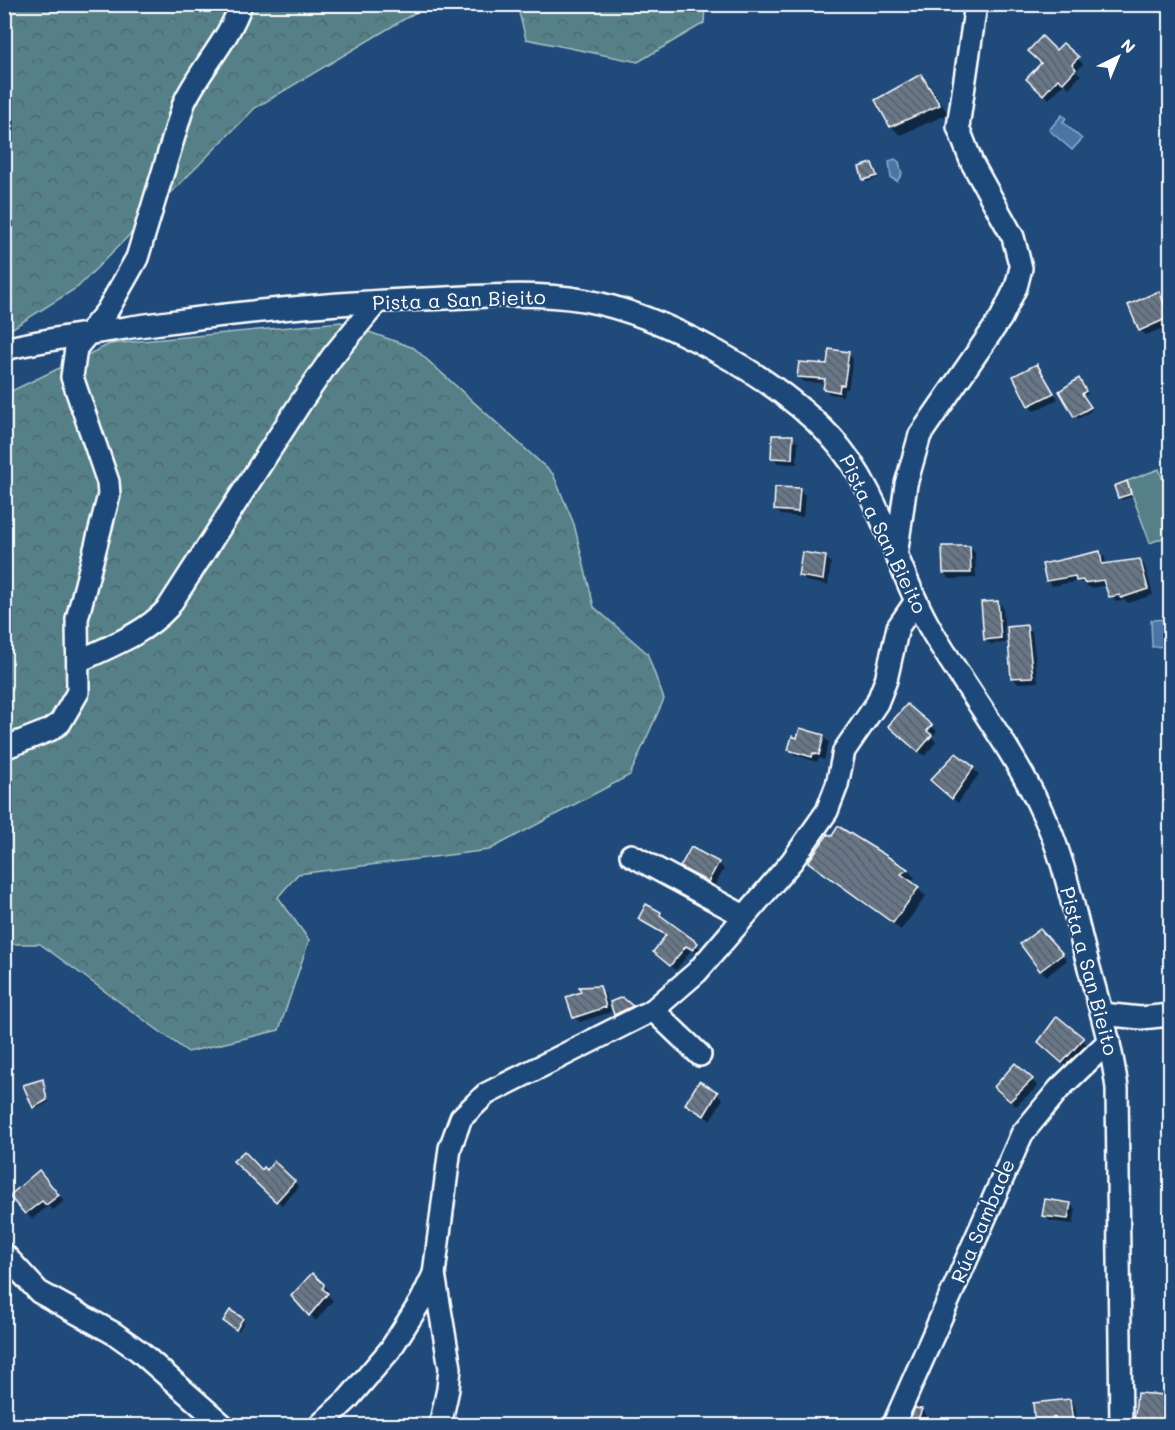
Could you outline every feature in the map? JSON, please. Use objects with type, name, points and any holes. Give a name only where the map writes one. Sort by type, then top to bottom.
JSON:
[{"type":"street","points":[[4,748],[50,730],[60,723],[78,692],[77,619],[109,495],[108,482],[72,377],[76,348],[107,311],[137,258],[184,103],[193,84],[233,23],[241,4]]},
{"type":"street","points":[[896,556],[906,484],[920,435],[1001,318],[1016,287],[1021,268],[1019,251],[1013,237],[972,163],[958,127],[976,4]]},
{"type":"street","name":"Pista a San Bieito","points":[[4,349],[87,333],[223,314],[377,302],[501,296],[579,299],[621,311],[698,343],[738,364],[778,390],[830,436],[859,477],[932,631],[1042,811],[1062,867],[1109,1041],[1118,1107],[1121,1425]]},
{"type":"street","points":[[79,661],[136,634],[155,622],[168,608],[313,384],[377,302]]},
{"type":"street","points":[[440,1425],[450,1368],[434,1274],[450,1148],[461,1118],[486,1094],[653,1010],[697,972],[792,861],[826,811],[837,785],[844,751],[877,703],[886,680],[898,627],[916,601]]},
{"type":"street","points":[[631,855],[744,916]]},
{"type":"street","points":[[653,1010],[700,1055]]},
{"type":"street","points":[[1102,1014],[1141,1018],[1170,1015]]},
{"type":"street","name":"Rúa Sambade","points":[[893,1425],[1022,1134],[1059,1089],[1109,1041]]},
{"type":"street","points":[[4,1254],[39,1292],[115,1334],[139,1351],[224,1425]]},
{"type":"street","points":[[319,1425],[348,1399],[390,1350],[421,1301],[434,1274]]},
{"type":"green space","points":[[517,4],[705,5],[704,23],[638,62],[526,39]]},
{"type":"green space","points":[[5,5],[428,5],[255,108],[78,287],[5,333]]},
{"type":"green space","points":[[341,322],[414,348],[553,474],[574,524],[594,607],[647,653],[664,699],[630,775],[489,850],[298,874],[278,897],[309,940],[279,1030],[188,1052],[40,944],[5,944],[5,394],[110,344]]},
{"type":"green space","points":[[1159,469],[1170,501],[1170,535],[1150,543],[1127,481]]},
{"type":"water","points":[[1062,115],[1066,118],[1063,122],[1082,139],[1072,150],[1049,130]]},
{"type":"water","points":[[895,159],[899,162],[902,174],[897,181],[891,178],[889,161]]},
{"type":"water","points":[[1170,619],[1170,646],[1152,647],[1151,620]]},
{"type":"building","points":[[1042,36],[1056,50],[1063,43],[1079,57],[1072,64],[1076,69],[1063,83],[1058,79],[1043,95],[1026,79],[1041,63],[1028,51]]},
{"type":"building","points":[[921,74],[940,105],[890,127],[875,100]]},
{"type":"building","points":[[872,163],[877,176],[863,180],[859,167]]},
{"type":"building","points":[[1159,291],[1170,317],[1139,331],[1128,305]]},
{"type":"building","points":[[829,349],[849,352],[844,385],[840,385],[839,392],[823,389],[825,379],[797,377],[799,362],[827,364]]},
{"type":"building","points":[[1037,364],[1054,393],[1028,406],[1013,376]]},
{"type":"building","points":[[1079,378],[1086,391],[1082,394],[1091,407],[1074,417],[1059,391]]},
{"type":"building","points":[[772,435],[793,435],[792,459],[771,458]]},
{"type":"building","points":[[1127,481],[1131,494],[1118,498],[1114,486]]},
{"type":"building","points":[[775,487],[800,488],[798,512],[774,510]]},
{"type":"building","points":[[942,546],[970,546],[971,573],[943,573]]},
{"type":"building","points":[[1100,551],[1102,564],[1140,559],[1148,589],[1121,598],[1120,595],[1109,597],[1103,580],[1084,583],[1083,580],[1076,581],[1075,576],[1046,581],[1042,564]]},
{"type":"building","points":[[802,552],[826,556],[823,580],[798,576]]},
{"type":"building","points":[[998,601],[1001,638],[984,640],[981,602]]},
{"type":"building","points":[[1027,625],[1033,677],[1011,678],[1007,627]]},
{"type":"building","points":[[907,704],[932,725],[927,731],[932,735],[918,752],[888,726]]},
{"type":"building","points":[[800,728],[824,735],[819,755],[813,753],[812,757],[788,750],[792,736],[797,738]]},
{"type":"building","points":[[956,753],[974,767],[952,799],[930,780]]},
{"type":"building","points":[[838,826],[908,869],[901,874],[919,887],[893,923],[808,862],[828,834],[832,836]]},
{"type":"building","points":[[691,847],[719,862],[708,882],[680,867]]},
{"type":"building","points":[[646,904],[661,912],[660,915],[698,943],[693,950],[686,946],[670,966],[653,952],[666,935],[638,919]]},
{"type":"building","points":[[1040,929],[1063,954],[1040,971],[1020,944]]},
{"type":"building","points":[[600,986],[606,1007],[573,1018],[566,997],[581,992],[579,987]]},
{"type":"building","points":[[622,997],[633,1006],[614,1015],[610,1002]]},
{"type":"building","points":[[1057,1016],[1084,1038],[1062,1063],[1038,1042]]},
{"type":"building","points":[[1015,1063],[1033,1079],[1010,1101],[994,1087]]},
{"type":"building","points":[[43,1079],[47,1100],[33,1108],[23,1085]]},
{"type":"building","points":[[699,1081],[718,1092],[704,1116],[685,1104]]},
{"type":"building","points":[[244,1151],[262,1170],[264,1167],[267,1170],[274,1161],[295,1181],[276,1202],[233,1161]]},
{"type":"building","points":[[39,1170],[59,1195],[46,1205],[42,1201],[25,1214],[9,1196]]},
{"type":"building","points":[[1045,1199],[1071,1203],[1068,1219],[1042,1216]]},
{"type":"building","points":[[312,1273],[324,1284],[323,1289],[328,1293],[309,1316],[291,1296]]},
{"type":"building","points":[[230,1310],[243,1318],[236,1330],[223,1321]]},
{"type":"building","points":[[1137,1393],[1167,1395],[1165,1425],[1134,1425]]},
{"type":"building","points":[[1070,1399],[1073,1423],[1035,1425],[1033,1403]]},
{"type":"building","points":[[915,1408],[922,1409],[916,1425],[907,1425]]}]
